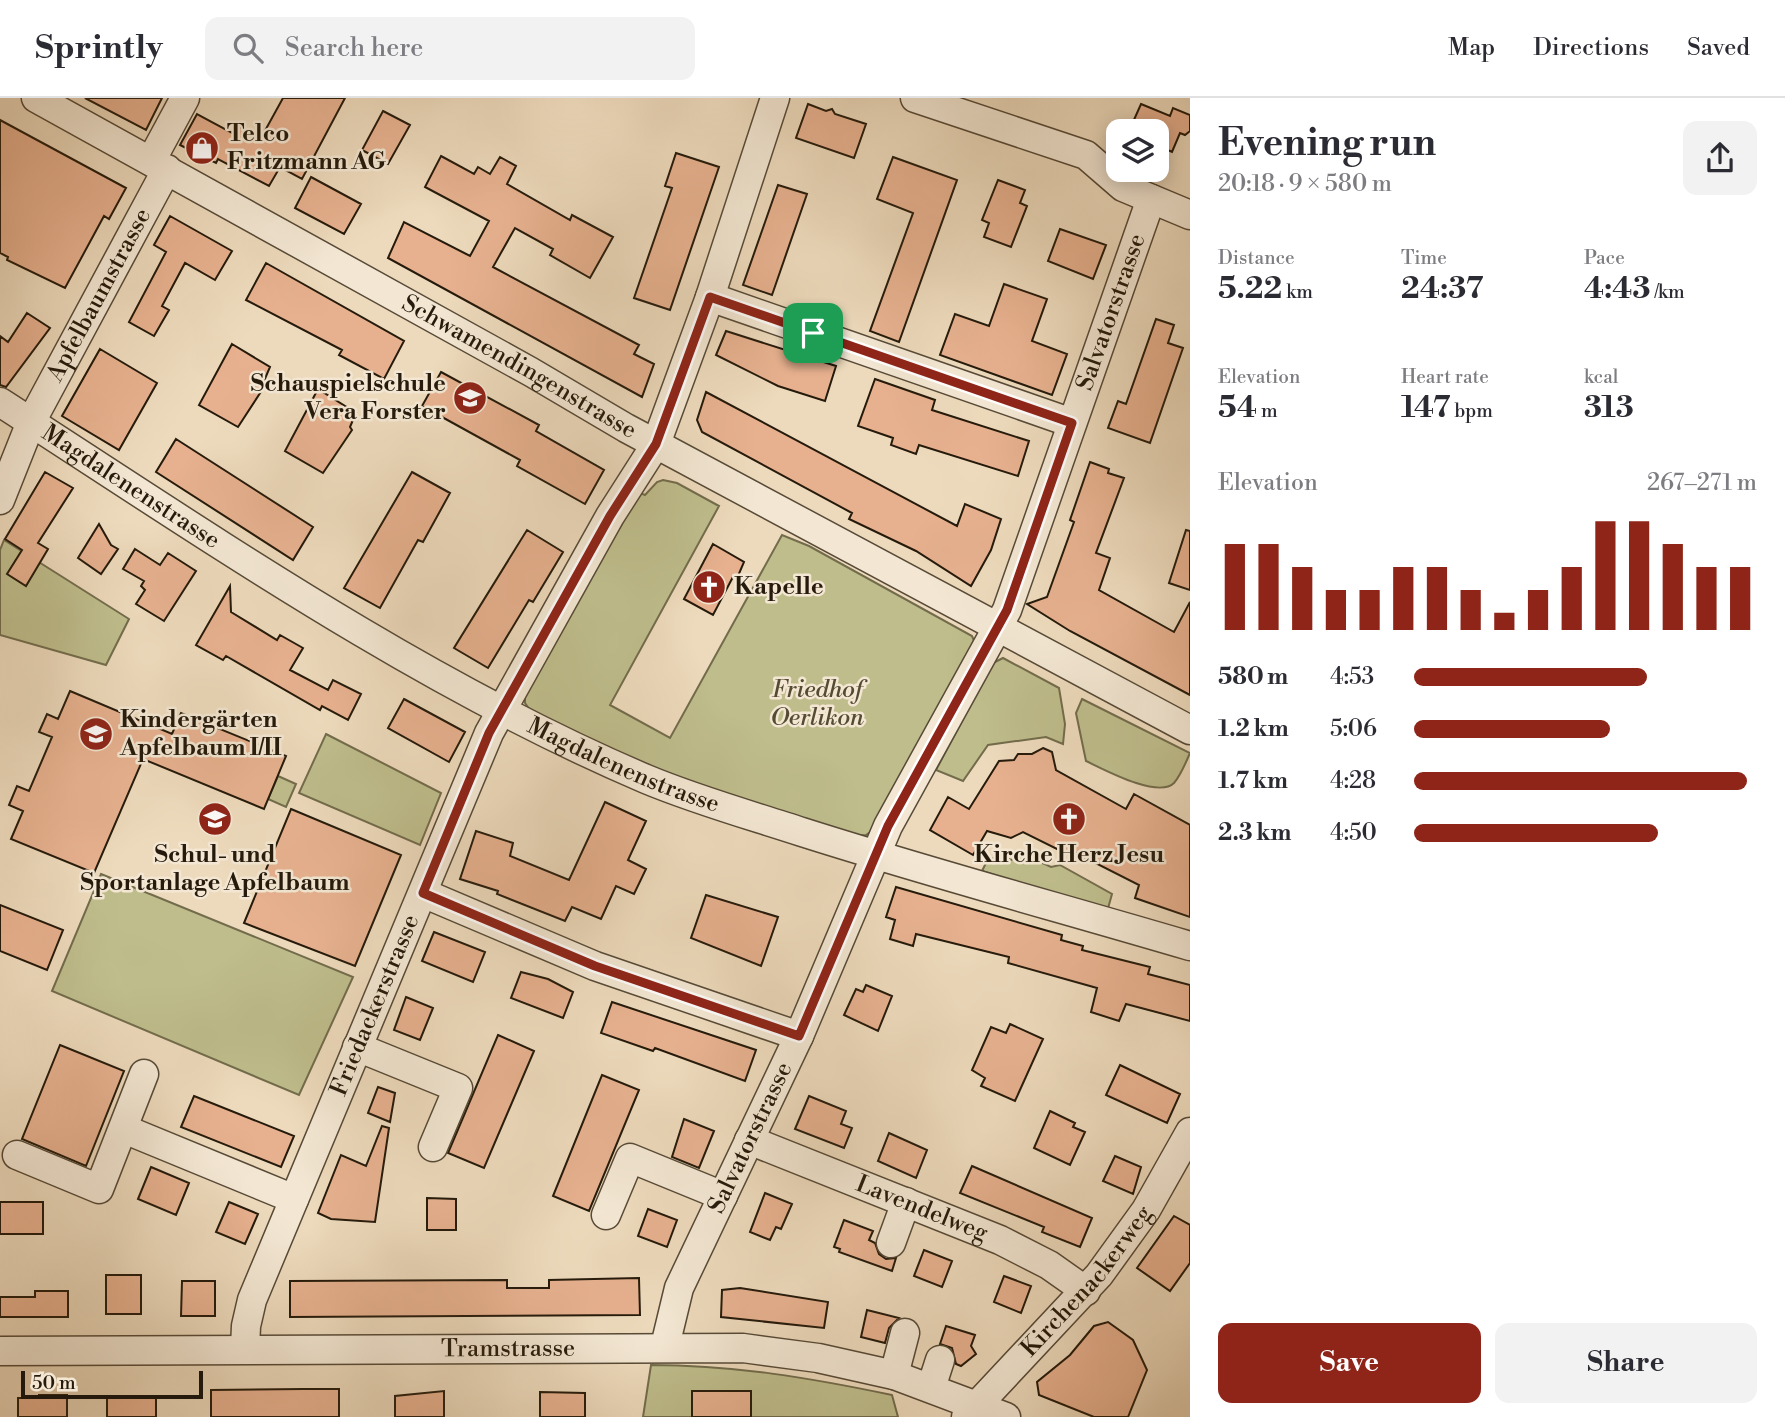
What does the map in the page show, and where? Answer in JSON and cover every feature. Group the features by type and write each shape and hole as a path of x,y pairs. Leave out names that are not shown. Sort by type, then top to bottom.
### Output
{"street":[{"name":"Schwamendingenstrasse","path":"36,98 656,444 1190,730"},
{"name":"Apfelbaumstrasse","path":"0,500 32,422 159,165 185,98"},
{"name":"Friedackerstrasse","path":"245,1348 246,1326 252,1300 489,733 603,527 656,444 710,297 775,98"},
{"path":"915,98 1086,155 1123,187 1190,215"},
{"name":"Salvatorstrasse","path":"665,1346 679,1288 799,1036 888,826 1007,610 1151,199"},
{"path":"710,297 1072,423"},
{"name":"Magdalenenstrasse","path":"0,402 296,592 502,710 649,780 876,856 1190,946"},
{"path":"423,893 595,966 799,1036"},
{"path":"357,1047 458,1087 433,1147"},
{"path":"17,1155 99,1189 145,1073"},
{"path":"124,1129 294,1199"},
{"name":"Kirchenackerweg","path":"972,1412 1086,1291 1146,1210 1190,1132"},
{"name":"Lavendelweg","path":"749,1140 1000,1240 1049,1265 1086,1291"},
{"path":"606,1215 630,1158 723,1196"},
{"path":"891,1243 906,1202"},
{"path":"894,1375 905,1334"},
{"name":"Tramstrasse","path":"0,1351 665,1346 743,1348 818,1358 894,1375 932,1388 972,1412 1006,1417"},
{"path":"932,1388 940,1360"}],"green space":[{"name":"Friedhof Oerlikon","path":"663,480 677,483 719,506 610,705 670,738 782,535 809,546 972,636 975,643 877,827 866,835 851,836 707,794 532,713 525,703 525,689 640,493 645,495 657,482"},
{"path":"4,540 129,619 106,665 0,635 0,550"},
{"path":"1003,658 1059,688 1065,724 1063,744 1046,737 988,745 963,781 936,770 993,663"},
{"path":"1082,699 1190,753 1174,783 1166,787 1144,785 1086,761 1076,713"},
{"path":"326,734 441,793 420,845 299,793"},
{"path":"278,776 296,784 286,807 268,799"},
{"path":"1000,854 1011,860 1025,855 1051,867 1060,865 1112,894 1107,912 982,871 986,863"},
{"path":"101,874 353,977 299,1095 52,991"},
{"path":"651,1365 712,1367 772,1374 892,1395 898,1417 643,1417"}],"building":[{"path":"85,98 162,98 146,130"},
{"path":"283,98 345,98 302,179 280,167 269,186 218,159 216,163 180,145 197,114 232,133 236,125 261,138"},
{"path":"808,104 826,111 832,109 835,114 866,124 854,158 796,138"},
{"path":"1141,104 1170,116 1173,108 1190,115 1190,131 1185,135 1180,133 1172,152 1169,151 1169,119 1134,119"},
{"path":"383,111 410,125 388,164 362,150"},
{"path":"0,120 126,188 109,219 104,216 65,288 7,260 8,257 0,253"},
{"path":"676,153 719,167 670,310 634,298 672,188 665,186"},
{"path":"441,156 474,174 478,167 490,174 500,157 516,166 507,184 570,220 572,215 613,237 590,278 550,255 553,249 515,228 493,267 639,345 634,354 654,364 642,397 388,258 404,222 470,256 489,221 425,187"},
{"path":"893,157 957,180 899,342 870,331 913,213 877,199"},
{"path":"311,177 361,204 344,234 295,208"},
{"path":"998,180 1025,190 1020,203 1027,206 1011,247 984,237 989,223 982,220"},
{"path":"778,185 807,194 772,295 743,285"},
{"path":"170,216 232,251 215,280 185,263 162,306 169,310 154,336 129,322 166,252 154,245"},
{"path":"1060,229 1106,245 1093,279 1048,261"},
{"path":"266,263 404,341 384,379 339,355 342,350 246,300"},
{"path":"1004,284 1047,299 1032,341 1067,354 1052,395 940,355 955,314 989,326"},
{"path":"27,313 50,328 6,387 0,385 0,336 8,342"},
{"path":"1156,319 1174,325 1168,343 1183,348 1150,443 1108,428 1118,401 1126,404"},
{"path":"726,331 836,366 825,401 778,386 716,355"},
{"path":"232,344 270,367 264,381 266,384 238,427 199,405"},
{"path":"100,349 157,383 119,450 62,416"},
{"path":"441,372 539,425 536,431 604,470 585,504 517,466 520,460 422,406"},
{"path":"875,379 935,400 932,410 1029,441 1018,476 919,445 916,454 891,445 893,438 858,426"},
{"path":"318,389 356,413 350,427 352,430 323,473 285,451"},
{"path":"706,392 957,526 965,504 1001,519 991,550 971,586 916,551 849,519 852,513 702,432 697,420"},
{"path":"176,439 313,527 293,560 156,472"},
{"path":"1090,462 1109,469 1108,473 1124,478 1096,553 1110,558 1099,590 1174,632 1190,602 1190,695 1070,631 1027,604 1047,597 1074,522 1070,520"},
{"path":"45,472 73,488 38,543 48,549 26,586 7,574 22,550 5,539"},
{"path":"412,472 450,493 423,542 418,540 380,608 344,588"},
{"path":"99,524 111,545 118,549 101,574 78,558"},
{"path":"527,530 563,552 533,602 529,600 488,668 454,648"},
{"path":"1186,530 1190,531 1190,590 1169,583"},
{"name":"Kapelle","path":"713,544 744,562 713,615 684,599"},
{"path":"135,549 160,565 168,553 196,571 164,621 136,604 145,590 141,586 144,581 123,569"},
{"path":"230,586 231,612 277,640 280,635 303,648 290,670 328,690 333,680 361,694 348,720 322,706 320,710 226,656 223,660 196,645"},
{"path":"70,691 172,734 181,713 286,756 264,809 143,759 94,873 11,839 23,811 9,805 17,786 29,791 52,737 39,732 47,714 58,719"},
{"path":"404,699 465,732 449,762 388,728"},
{"name":"Kirche Herz Jesu","path":"1043,748 1052,752 1056,770 1126,809 1134,794 1190,825 1190,917 1135,898 1139,885 1070,850 1067,854 1023,832 1011,838 987,831 973,855 930,830 948,797 969,809 999,761 1014,760 1018,754 1032,754"},
{"path":"605,802 646,821 628,860 646,869 634,894 616,886 601,919 572,907 565,921 497,894 498,891 460,879 476,831 513,843 510,856 569,880"},
{"path":"291,809 401,855 355,966 244,923"},
{"path":"896,887 1062,935 1061,940 1083,946 1082,950 1150,967 1148,974 1190,985 1190,1021 1126,1004 1119,1021 1091,1012 1097,988 1008,963 1009,957 916,934 913,946 890,939 895,920 886,917"},
{"path":"706,895 778,917 761,966 691,938"},
{"path":"0,905 63,930 47,970 0,951"},
{"path":"434,932 485,952 473,982 422,961"},
{"path":"521,972 548,979 573,992 563,1018 511,998"},
{"path":"866,985 892,996 878,1031 844,1015 856,989 863,992"},
{"path":"406,997 433,1008 420,1040 394,1030"},
{"path":"612,1002 756,1050 745,1081 655,1048 653,1051 601,1033"},
{"path":"1010,1024 1043,1039 1015,1101 981,1086 985,1078 972,1070 991,1027 1006,1033"},
{"path":"498,1035 534,1051 484,1168 448,1153"},
{"path":"60,1045 124,1071 86,1166 22,1139"},
{"path":"1120,1065 1180,1094 1167,1123 1106,1095"},
{"path":"602,1075 639,1090 589,1211 553,1196"},
{"path":"378,1087 395,1093 390,1122 368,1113"},
{"path":"194,1096 294,1136 281,1167 181,1127"},
{"path":"809,1096 846,1111 841,1124 852,1128 844,1148 795,1129"},
{"path":"1050,1111 1075,1123 1073,1127 1085,1132 1070,1165 1034,1148"},
{"path":"684,1119 714,1131 699,1168 672,1157"},
{"path":"382,1126 389,1128 375,1222 331,1219 318,1213 341,1155 366,1166"},
{"path":"889,1133 927,1150 916,1178 878,1161"},
{"path":"1115,1156 1141,1167 1133,1194 1103,1181"},
{"path":"972,1166 1092,1218 1080,1247 1042,1232 1044,1227 960,1193"},
{"path":"151,1167 189,1183 176,1215 138,1199"},
{"path":"765,1193 792,1204 781,1229 776,1227 770,1240 750,1232"},
{"path":"427,1198 456,1199 456,1230 427,1230"},
{"path":"0,1202 43,1202 43,1234 0,1234"},
{"path":"229,1202 258,1214 245,1244 216,1232"},
{"path":"648,1209 677,1220 667,1247 638,1236"},
{"path":"1174,1216 1190,1225 1190,1263 1170,1291 1137,1268"},
{"path":"844,1220 873,1231 869,1240 875,1243 879,1254 886,1259 896,1258 892,1271 839,1252 840,1249 834,1247"},
{"path":"924,1250 952,1261 942,1287 914,1276"},
{"path":"106,1275 141,1275 141,1314 106,1314"},
{"path":"1004,1276 1031,1286 1021,1313 994,1302"},
{"path":"639,1278 640,1315 290,1317 290,1281 507,1280 507,1288 549,1288 549,1280"},
{"path":"182,1281 215,1281 215,1316 181,1316"},
{"path":"740,1288 828,1302 824,1328 721,1317 722,1290"},
{"path":"35,1291 68,1291 68,1317 0,1317 0,1297 35,1297"},
{"path":"867,1310 899,1318 889,1328 885,1343 861,1337"},
{"path":"1108,1322 1133,1340 1147,1370 1128,1417 1094,1417 1039,1395 1037,1382 1070,1355 1094,1326"},
{"path":"946,1326 975,1335 971,1346 976,1354 961,1366 956,1364 952,1348 940,1344"},
{"path":"339,1389 339,1417 211,1417 211,1390"},
{"path":"444,1391 444,1417 395,1417 395,1396"},
{"path":"692,1391 751,1391 751,1417 692,1417"},
{"path":"540,1392 585,1393 585,1417 540,1417"},
{"path":"39,1395 67,1395 67,1417 18,1417 18,1398 39,1398"},
{"path":"107,1397 156,1397 156,1417 107,1417"}],"place":[{"name":"Telco Fritzmann AG","path":"202,148"},
{"name":"Schauspielschule Vera Forster","path":"470,398"},
{"name":"Kapelle","path":"709,587"},
{"name":"Kindergärten Apfelbaum I/II","path":"96,734"},
{"name":"Schul- und Sportanlage Apfelbaum","path":"215,819"},
{"name":"Kirche Herz Jesu","path":"1069,819"}],"route":[{"path":"710,297 813,333 1072,423 1007,610 888,826 799,1036 595,966 423,893 489,733 524,664 610,516 633,484 656,444 710,297"}]}
